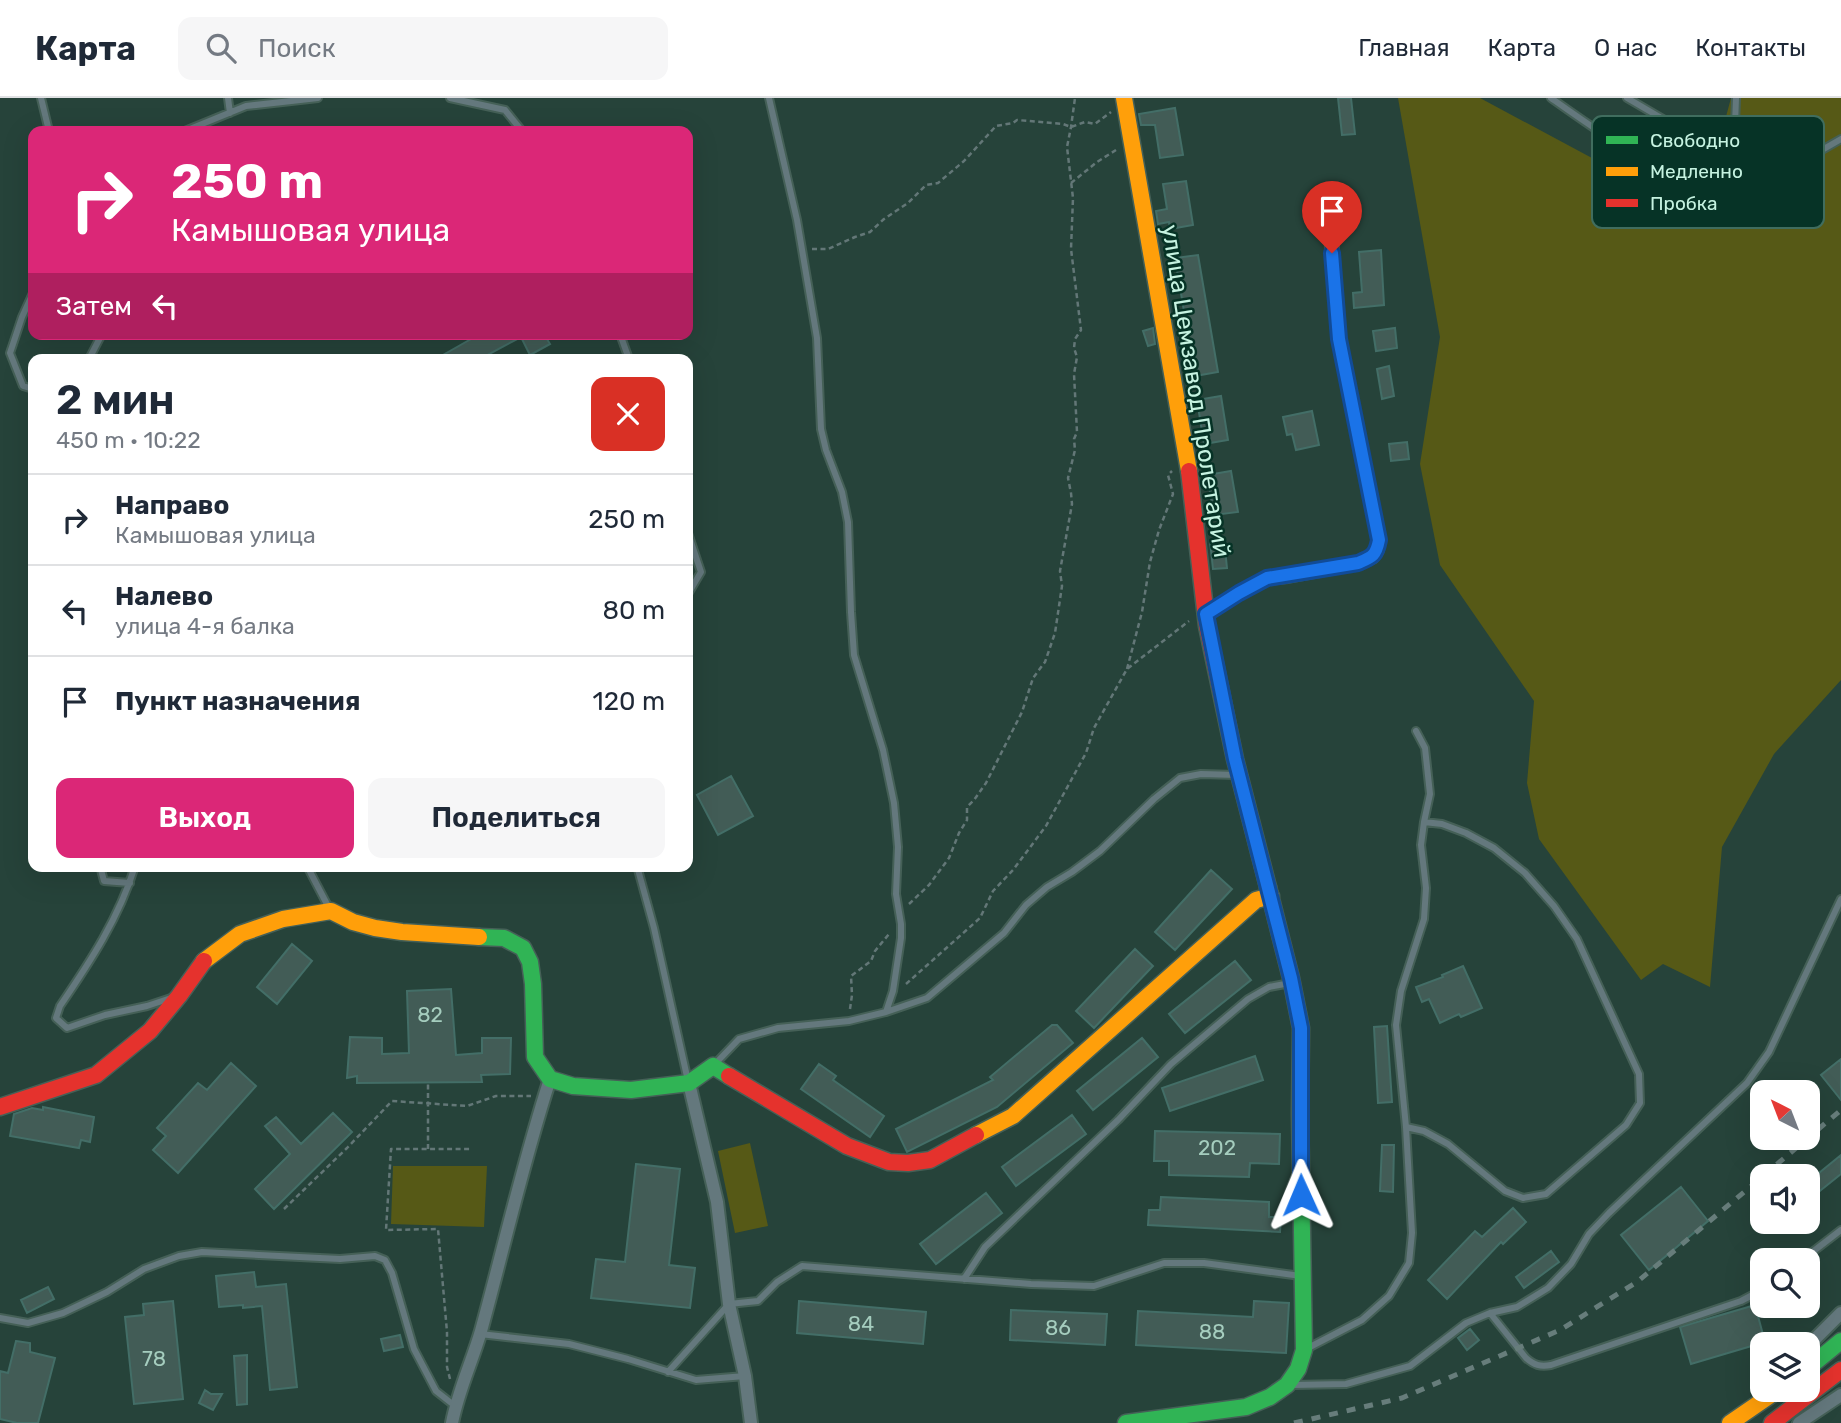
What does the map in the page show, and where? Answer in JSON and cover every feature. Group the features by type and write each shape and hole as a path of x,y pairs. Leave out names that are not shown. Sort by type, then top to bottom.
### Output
{"main road":[{"name":"улица Цемзавод Пролетарий","path":"1124,100 1133,139 1186,459 1206,613 1239,775 1292,982 1301,1028 1304,1350 1298,1369 1287,1385"},
{"path":"0,1107 96,1074 150,1031 205,959 240,934 283,919 331,911 353,922 402,932 504,939 523,948 530,962 533,984 535,1056 550,1079 573,1086 631,1090 689,1083 713,1066 847,1146 889,1162 930,1160 1013,1115 1256,900 1270,895"},
{"path":"1820,1358 1841,1340"},
{"path":"1772,1423 1841,1370"},
{"path":"1126,1423 1246,1407 1270,1397 1287,1385"},
{"path":"1729,1423 1760,1402"}],"street":[{"path":"1206,613 1267,578 1358,563 1372,557 1377,550 1379,540 1339,339 1331,208"},
{"path":"452,1423 455,1406 480,1334 533,1131 550,1079"},
{"path":"689,1083 717,1202 729,1304 745,1376 751,1423"},
{"path":"1820,1334 1841,1313"},
{"path":"1798,1423 1841,1395"},
{"path":"1729,1423 1750,1401"}],"lane":[{"path":"41,98 48,126"},
{"path":"228,98 230,113"},
{"path":"198,126 246,106 318,98"},
{"path":"450,98 505,110 518,126"},
{"path":"769,98 797,220 817,338 821,429 842,492 848,522 855,655 883,750 894,803 898,847 896,894 901,938 893,991 886,1012"},
{"path":"1551,98 1592,127"},
{"path":"1627,98 1658,116"},
{"path":"1735,98 1735,116"},
{"path":"1824,149 1841,139"},
{"path":"28,304 10,353 23,386 28,388"},
{"path":"693,548 701,572 693,586"},
{"path":"1304,1350 1362,1321 1389,1296 1409,1263 1412,1233 1406,1127 1396,1025 1401,991 1424,919 1426,888 1421,845 1430,794 1425,748 1416,731"},
{"path":"713,1066 739,1039 778,1028 844,1022 927,998 1004,933 1026,905 1047,887 1100,851 1180,778 1201,774 1239,775"},
{"path":"1406,1127 1424,1131 1448,1144 1505,1191 1523,1198 1546,1194 1626,1125 1640,1102 1639,1074 1577,939 1554,906 1525,873 1494,848 1466,832 1442,824 1424,822"},
{"path":"102,872 104,881 130,883"},
{"path":"133,872 111,926 60,1006 56,1018 67,1028 179,996"},
{"path":"310,872 331,911"},
{"path":"639,872 689,1083"},
{"path":"1287,1385 1346,1384 1410,1366 1466,1323 1490,1313 1517,1307 1548,1288 1571,1264 1589,1234 1609,1213 1747,1083 1769,1052 1841,899"},
{"path":"964,1279 985,1247 1118,1120 1171,1064 1248,999 1269,987 1292,982"},
{"path":"1818,1248 1841,1230"},
{"path":"0,1318 28,1323 63,1313 107,1292 144,1269 179,1256 202,1252 340,1259 375,1256 385,1260 392,1273 414,1349 436,1391 455,1406"},
{"path":"668,1372 729,1304 758,1301 777,1282 802,1266 1031,1284 1094,1286 1164,1263 1204,1263 1303,1276"},
{"path":"1490,1313 1526,1358 1533,1364 1542,1366 1750,1296"},
{"path":"480,1334 569,1344 696,1380 745,1376"}],"path":[{"path":"899,913 929,885 949,858 967,820 967,807 986,783 1022,712 1033,678 1045,662 1055,633 1062,586 1060,571 1072,504 1068,478 1075,450 1073,439 1077,432 1074,374 1077,357 1074,348 1075,339 1081,330 1071,249 1073,198 1067,147 1075,98"},
{"path":"802,247 828,249 870,232 908,203 926,185 938,183 964,161 996,126 1017,120 1072,127 1085,122 1095,124 1124,100"},
{"path":"1071,183 1133,139"},
{"path":"893,991 906,984 980,918 993,891 1013,870 1046,826 1086,752 1094,728 1127,669 1142,611 1150,562 1173,494 1168,475 1175,463 1186,459"},
{"path":"1127,669 1180,627 1206,613"},
{"path":"844,1022 850,1010 851,976 871,961 881,942 901,924"},
{"path":"428,1083 428,1149"},
{"path":"284,1209 393,1101 467,1106 496,1096 544,1097"},
{"path":"450,1380 439,1229 386,1230 391,1149 471,1149"}],"shaded area":[{"path":"1398,98 1480,98 1592,158 1592,228 1824,228 1824,116 1726,116 1731,98 1841,98 1841,680 1774,754 1722,847 1710,987 1663,964 1641,980 1539,839 1527,783 1534,701 1440,565 1420,464 1440,337"},
{"path":"750,1143 768,1226 735,1233 718,1151"},
{"path":"393,1166 487,1166 484,1227 391,1224"}],"building":[{"path":"1338,98 1351,98 1355,134 1342,135"},
{"path":"1175,108 1183,155 1160,158 1155,125 1141,125 1139,114"},
{"path":"1186,181 1193,225 1170,229 1169,222 1158,224 1156,211 1167,209 1163,184"},
{"path":"1381,250 1384,305 1354,308 1353,293 1362,292 1359,252"},
{"path":"1198,255 1218,372 1195,376 1175,258"},
{"path":"1153,328 1155,344 1148,346 1143,331"},
{"path":"1395,328 1397,348 1376,351 1373,331"},
{"path":"469,340 515,340 489,354 445,354"},
{"path":"522,340 548,340 550,344 530,354"},
{"path":"1389,366 1394,396 1382,399 1377,369"},
{"path":"1221,396 1228,440 1204,444 1197,400"},
{"path":"1312,411 1319,445 1296,450 1292,434 1287,435 1283,417"},
{"path":"1407,442 1409,459 1391,461 1389,444"},
{"path":"1231,471 1238,512 1214,515 1207,475"},
{"path":"1224,539 1227,568 1213,569 1210,541"},
{"path":"731,776 753,816 718,835 697,795"},
{"path":"1211,870 1232,889 1175,950 1155,932"},
{"path":"292,944 312,961 277,1004 257,987"},
{"path":"1135,949 1153,966 1094,1028 1076,1011"},
{"path":"1235,961 1251,980 1185,1033 1169,1014"},
{"path":"1463,966 1482,1008 1440,1023 1429,999 1422,1002 1416,987"},
{"path":"451,989 456,1055 482,1053 482,1038 511,1038 510,1074 481,1075 482,1082 357,1083 357,1076 347,1078 350,1037 382,1038 382,1054 409,1053 407,991"},
{"path":"1052,1025 1057,1025 1073,1043 997,1107 907,1152 896,1129 993,1080 990,1077"},
{"path":"1387,1026 1392,1102 1378,1103 1374,1027"},
{"path":"1142,1038 1158,1057 1093,1110 1077,1091"},
{"path":"1255,1056 1263,1080 1170,1111 1162,1088"},
{"path":"1841,1059 1841,1100 1821,1075"},
{"path":"231,1063 256,1086 178,1173 153,1150 166,1136 157,1128 198,1083 207,1090"},
{"path":"819,1064 836,1076 833,1080 884,1116 870,1137 801,1089"},
{"path":"43,1107 94,1117 90,1142 81,1140 79,1148 10,1136 14,1114 32,1108 43,1110"},
{"path":"333,1113 352,1132 274,1209 255,1189 290,1154 265,1126 276,1117 301,1144"},
{"path":"1072,1115 1086,1134 1016,1186 1002,1167"},
{"path":"1155,1131 1280,1134 1279,1164 1250,1163 1249,1177 1169,1175 1169,1161 1154,1161"},
{"path":"1382,1145 1394,1145 1393,1192 1380,1191"},
{"path":"1841,1155 1841,1174 1820,1191 1820,1172"},
{"path":"636,1164 680,1169 669,1265 695,1268 690,1308 591,1298 596,1259 625,1262"},
{"path":"1681,1187 1708,1221 1649,1270 1621,1235"},
{"path":"986,1193 1002,1213 936,1264 920,1244"},
{"path":"1161,1197 1269,1202 1269,1217 1281,1217 1280,1232 1148,1225 1149,1210 1160,1210"},
{"path":"1513,1208 1526,1222 1503,1244 1501,1242 1447,1299 1428,1280 1475,1231 1482,1237"},
{"path":"1551,1251 1559,1262 1524,1288 1516,1277"},
{"path":"254,1272 256,1287 286,1284 297,1387 270,1390 262,1306 219,1307 216,1276"},
{"path":"48,1287 54,1299 27,1313 21,1300"},
{"path":"173,1301 183,1399 134,1404 125,1317 144,1315 143,1304"},
{"path":"799,1301 926,1312 923,1344 797,1333"},
{"path":"1254,1301 1289,1303 1286,1353 1136,1345 1138,1311 1253,1317"},
{"path":"1750,1306 1750,1318 1759,1318 1762,1332 1750,1332 1750,1346 1691,1364 1680,1327"},
{"path":"1011,1310 1107,1314 1105,1345 1010,1340"},
{"path":"1470,1329 1479,1340 1467,1350 1458,1338"},
{"path":"400,1335 403,1347 384,1351 381,1339"},
{"path":"16,1341 30,1343 30,1352 55,1358 38,1423 17,1423 0,1419 0,1371 8,1373"},
{"path":"247,1355 247,1404 237,1405 234,1356"},
{"path":"205,1390 211,1394 222,1394 213,1410 199,1403"}],"railway":[{"path":"1777,1164 1841,1110"},
{"path":"1294,1423 1402,1398 1560,1330 1637,1282 1750,1187"}],"traffic: fast":[{"path":"1126,1423 1246,1407 1270,1397 1287,1385 1298,1369 1304,1350 1301,1028 1268,887"},
{"path":"479,937 504,938 523,948 530,962 533,984 535,1057 550,1079 573,1086 631,1090 689,1083 713,1066 729,1076"},
{"path":"1820,1358 1841,1341"}],"traffic: slow":[{"path":"1124,98 1189,471"},
{"path":"976,1135 1013,1116 1256,900 1271,896"},
{"path":"204,961 240,934 283,919 331,911 353,922 375,928 479,937"},
{"path":"1730,1423 1761,1402"}],"traffic: jam":[{"path":"1189,471 1207,626 1235,759 1268,887"},
{"path":"0,1107 96,1075 150,1031 204,961"},
{"path":"729,1076 847,1146 889,1162 930,1160 976,1135"},
{"path":"1772,1423 1841,1370"}],"route":[{"path":"1301,1195 1301,1028 1291,978 1235,759 1206,614 1267,578 1358,563 1372,557 1377,550 1379,540 1339,339 1332,253"}]}
